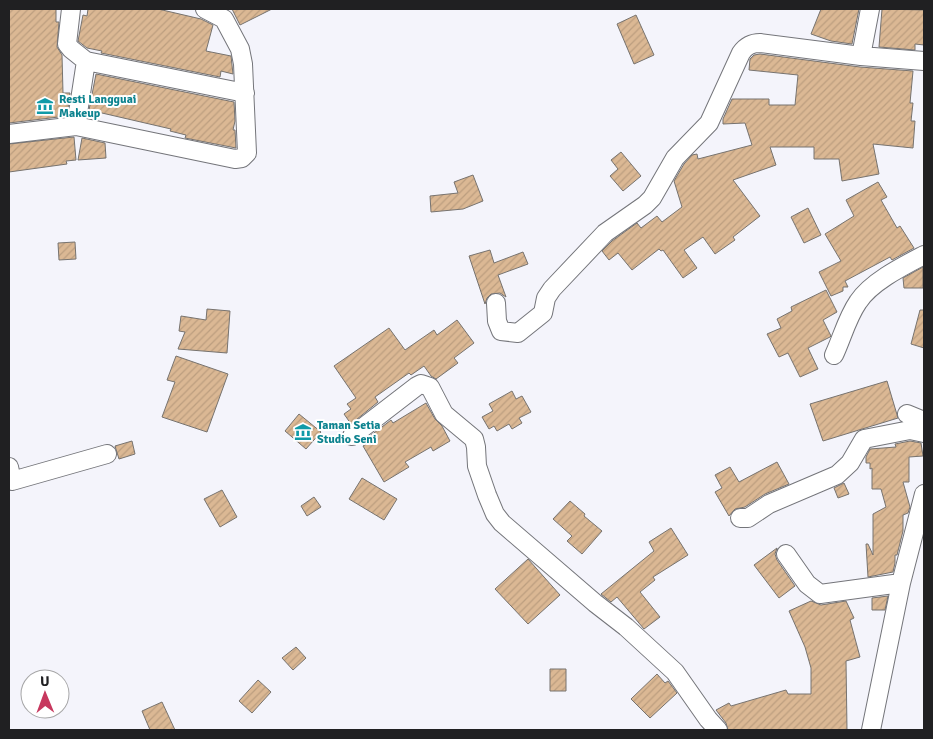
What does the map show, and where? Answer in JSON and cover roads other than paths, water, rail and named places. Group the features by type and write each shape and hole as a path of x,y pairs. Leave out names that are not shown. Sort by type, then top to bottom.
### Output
{"street":[{"path":"71,9 67,44 86,61 245,94"},
{"path":"9,134 76,126 239,159 247,154 245,94 240,48 228,23 208,9"},
{"path":"861,56 870,9"},
{"path":"496,303 497,320 501,331 518,333 543,313 549,292 605,233 652,198 675,158 709,123 746,46 760,43 861,56 924,61"},
{"path":"76,126 86,61"},
{"path":"834,355 853,311 865,293 896,270 924,255"},
{"path":"352,436 417,386 421,384 430,387 444,414 474,439 478,466 487,495 502,523 595,604 626,627 675,672 718,730"},
{"path":"907,414 924,421"},
{"path":"740,518 748,518 769,504 837,475 850,463 864,439 910,430 924,433"},
{"path":"9,466 12,481 107,454"},
{"path":"870,730 902,583 924,494"},
{"path":"786,554 807,584 820,594 902,583"}],"place":[{"name":"Resti Langguai Makeup","path":"45,106"},
{"name":"Taman Setia Studio Seni","path":"303,432"}]}
